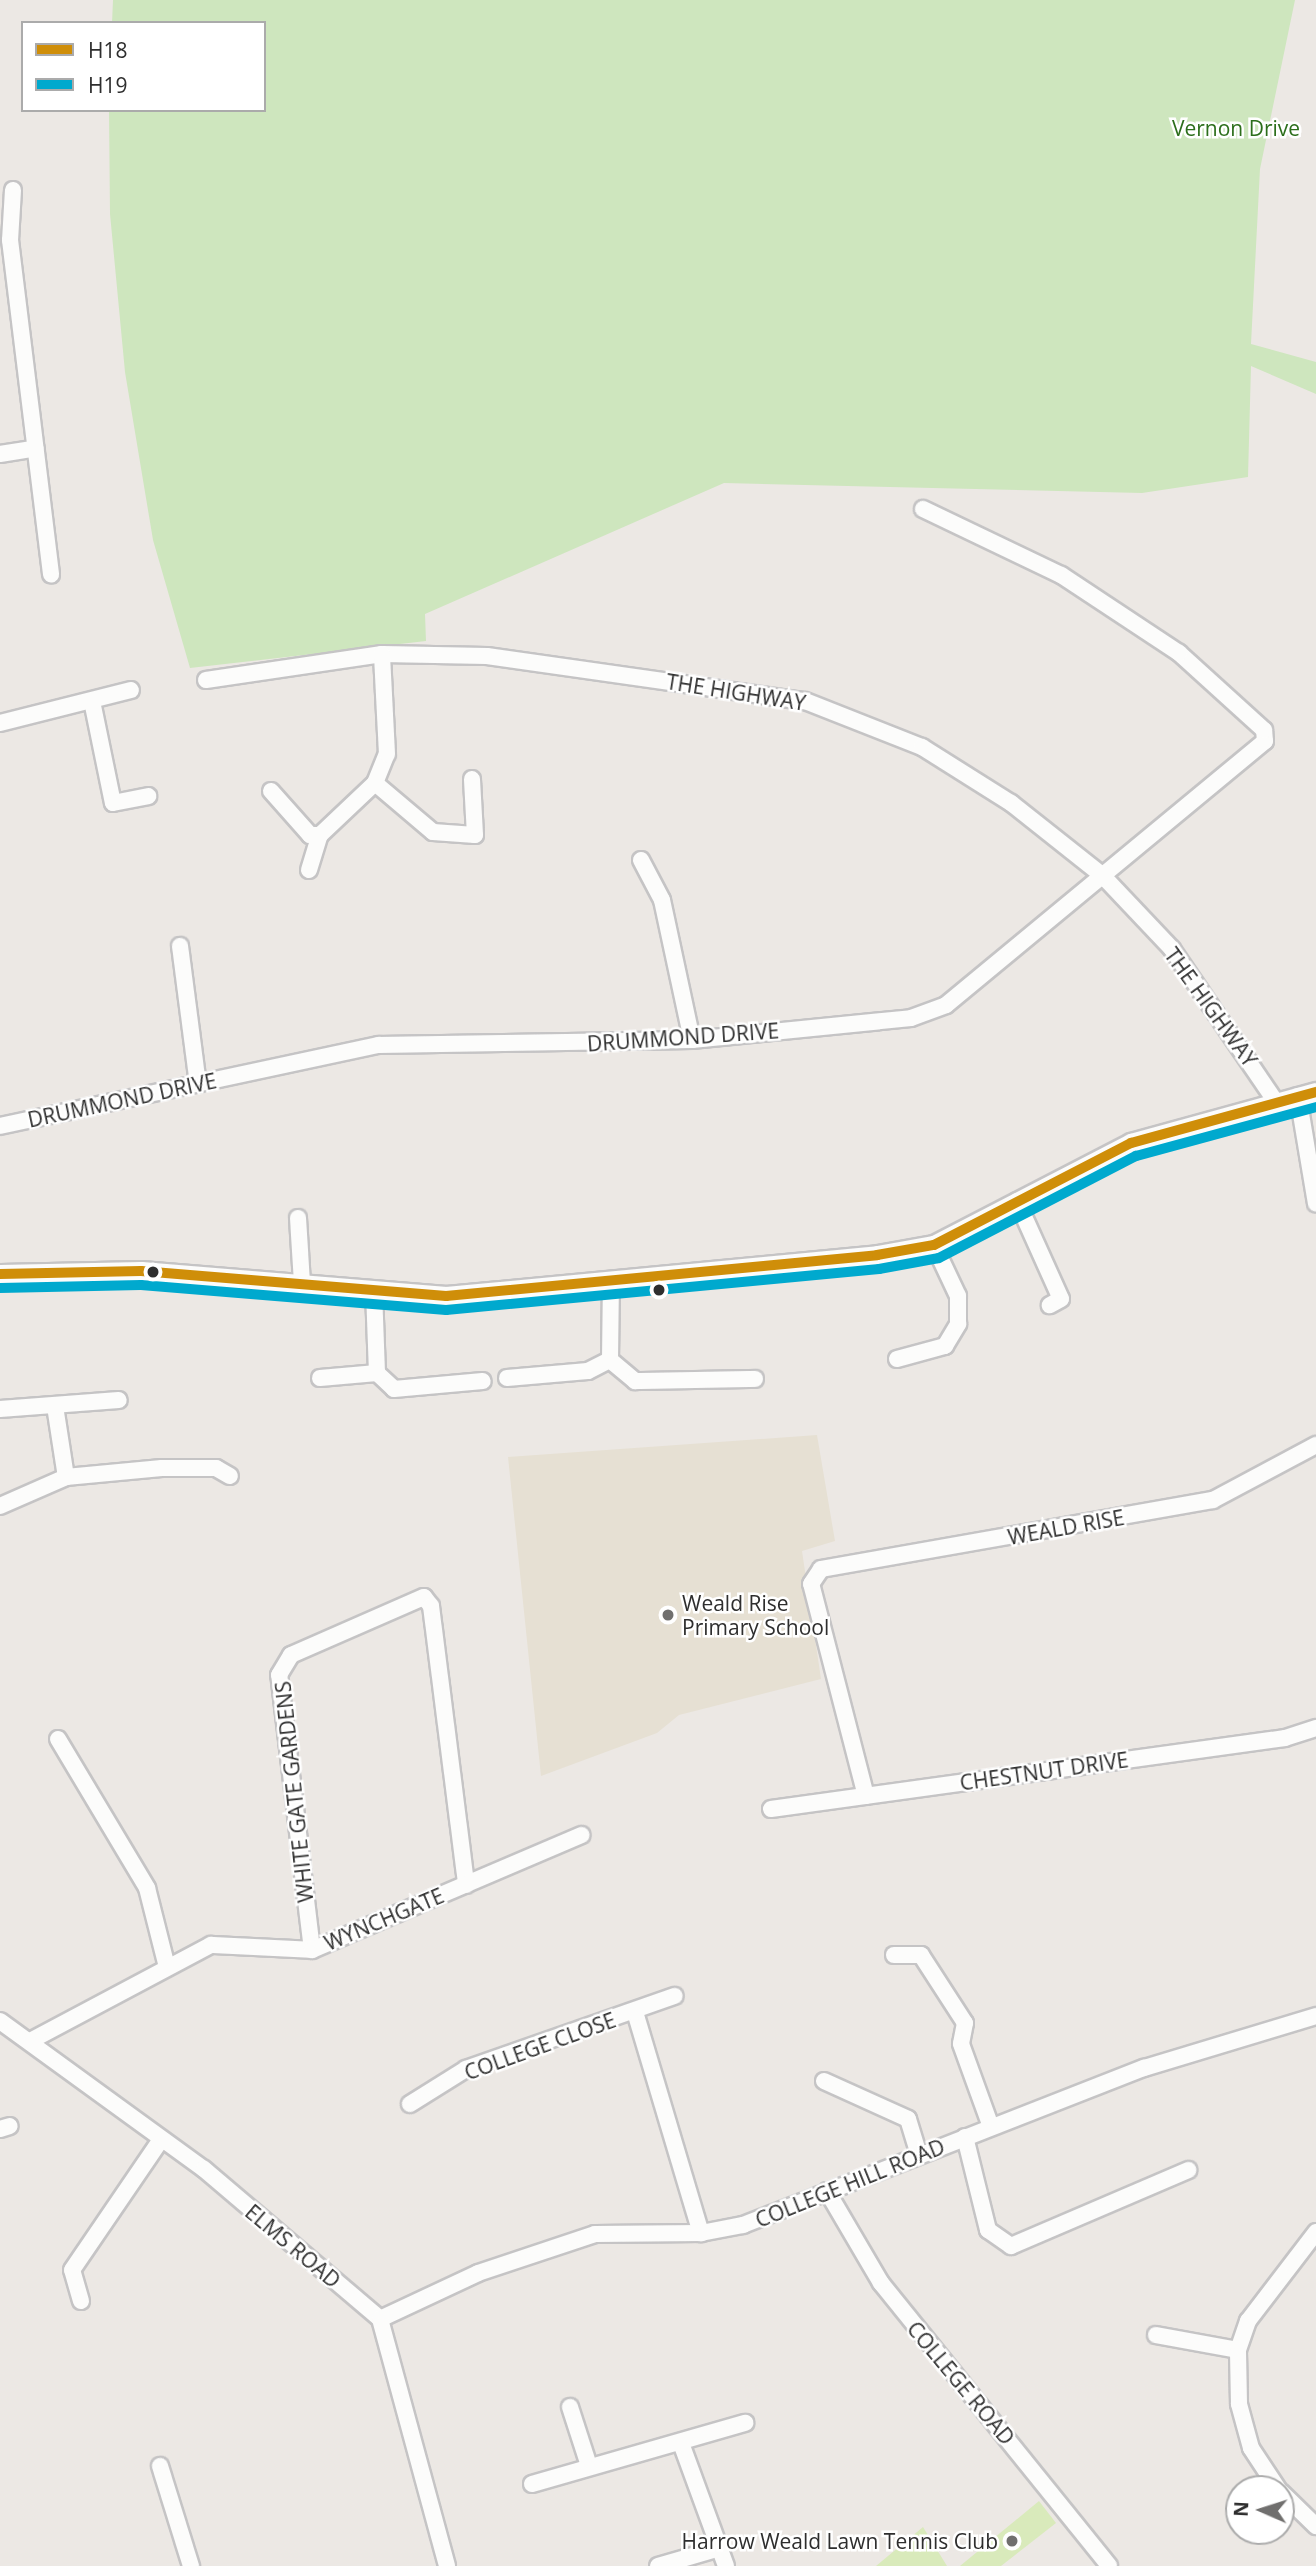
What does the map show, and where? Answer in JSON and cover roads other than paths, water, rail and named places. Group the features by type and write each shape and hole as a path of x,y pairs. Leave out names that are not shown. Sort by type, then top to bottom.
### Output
{"street":[{"path":"13,190 10,240 51,574"},
{"path":"0,454 36,448"},
{"name":"DRUMMOND DRIVE","path":"0,1126 378,1045 692,1040 911,1018 946,1006 1265,741 1264,730 1179,653 1061,575 923,509"},
{"path":"309,870 320,835 375,783 387,754 382,654"},
{"name":"THE HIGHWAY","path":"206,680 382,654 487,656 805,701 922,747 1011,803 1103,876 1172,949 1276,1102"},
{"path":"0,723 131,690"},
{"path":"92,701 113,803 148,796"},
{"path":"375,783 433,832 475,835 472,779"},
{"path":"271,791 310,835 320,835"},
{"path":"641,860 662,900 692,1040"},
{"path":"180,946 198,1084"},
{"path":"0,1274 141,1271 446,1296 611,1281 934,1245 1131,1143 1307,1094 1316,1203"},
{"path":"1017,1202 1061,1299 1050,1305"},
{"path":"298,1218 302,1284"},
{"path":"897,1359 945,1346 958,1324 958,1296 934,1245"},
{"path":"610,1360 611,1281"},
{"path":"374,1291 377,1373 394,1389 483,1381"},
{"path":"507,1378 588,1371 610,1360"},
{"path":"610,1360 635,1381 755,1379"},
{"path":"320,1378 377,1373"},
{"path":"0,1409 119,1399"},
{"path":"55,1406 66,1477"},
{"name":"WEALD RISE","path":"866,1796 811,1584 821,1569 1213,1500 1316,1445"},
{"path":"0,1506 66,1477 162,1468 216,1468 230,1476"},
{"name":"WHITE GATE GARDENS","path":"312,1950 279,1675 291,1655 424,1597 431,1606 466,1885"},
{"name":"CHESTNUT DRIVE","path":"771,1808 1285,1738 1316,1728"},
{"path":"58,1739 147,1888 167,1967"},
{"name":"WYNCHGATE","path":"32,2040 211,1945 312,1950 582,1835"},
{"path":"894,1955 921,1955 965,2023 961,2044 990,2127"},
{"name":"COLLEGE CLOSE","path":"410,2104 466,2069 675,1996"},
{"name":"COLLEGE CLOSE","path":"635,2012 701,2233"},
{"name":"COLLEGE HILL ROAD","path":"380,2319 478,2273 595,2234 701,2233 743,2225 1144,2068 1316,2016"},
{"name":"ELMS ROAD","path":"0,2021 32,2040 160,2141 204,2169 380,2319"},
{"path":"824,2081 908,2119 919,2154"},
{"path":"965,2137 988,2230 1011,2246 1188,2169"},
{"path":"81,2301 72,2270 160,2141"},
{"name":"COLLEGE ROAD","path":"827,2191 881,2283 1109,2566"},
{"path":"1269,2475 1251,2448 1239,2404 1238,2350 1248,2320 1316,2232"},
{"path":"380,2319 447,2566"},
{"path":"1156,2335 1238,2350"},
{"path":"570,2407 589,2466"},
{"path":"533,2484 745,2424"},
{"path":"681,2443 726,2566"},
{"path":"160,2466 191,2566"},
{"path":"1295,2506 1316,2526"},
{"path":"658,2566 720,2548"}],"place":[{"name":"Weald Rise Primary School","path":"668,1615"},
{"name":"Harrow Weald Lawn Tennis Club","path":"1012,2541"}],"park label":[{"name":"Vernon Drive","path":"1236,128"}]}
